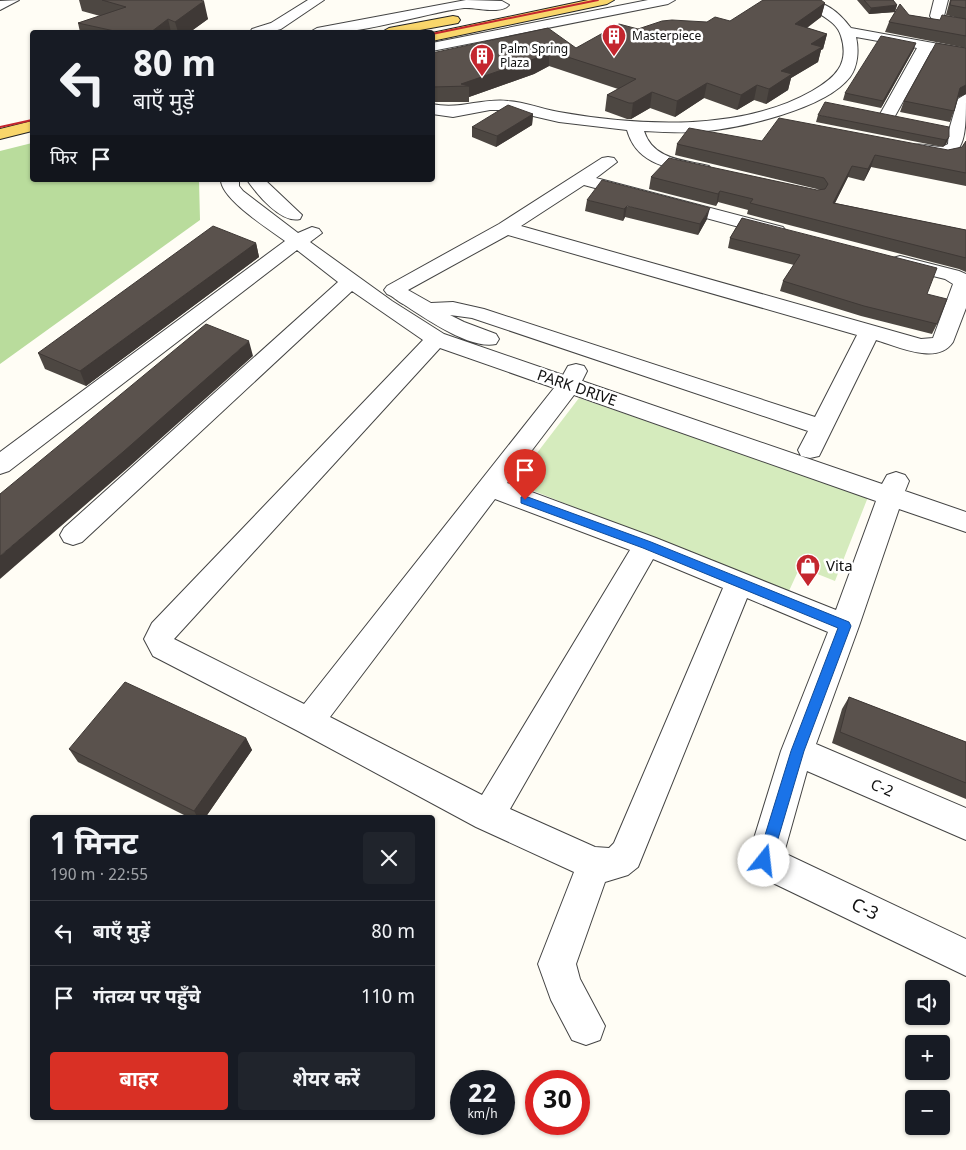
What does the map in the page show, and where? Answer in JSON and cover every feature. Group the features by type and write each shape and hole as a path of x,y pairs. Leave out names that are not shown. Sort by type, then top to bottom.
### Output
{"main road":[{"path":"399,30 555,0"},
{"path":"435,36 607,0"},
{"path":"0,134 30,126"}],"street":[{"path":"0,6 12,0"},
{"path":"263,30 276,26 317,0"},
{"path":"435,46 668,0"},
{"path":"435,110 456,113 500,105 559,116 634,126 696,127 760,117 827,88 844,75 852,46 846,31 832,16 810,0"},
{"path":"941,0 937,16 939,19 966,25"},
{"path":"378,30 517,2"},
{"path":"327,30 466,4 502,4"},
{"path":"846,31 966,53"},
{"path":"887,116 926,46"},
{"path":"805,99 833,105"},
{"path":"959,146 966,99"},
{"path":"869,112 905,120"},
{"path":"760,117 790,123"},
{"path":"634,126 639,142 652,156 669,162 717,173"},
{"path":"939,127 959,146"},
{"path":"905,147 934,152 959,146"},
{"path":"394,290 506,228 608,162"},
{"path":"581,179 794,235"},
{"name":"PARK DRIVE","path":"230,182 230,186 237,194 424,310 456,327 573,378 893,488 966,502"},
{"name":"PARK DRIVE","path":"258,182 306,236 352,281 436,339 573,378 810,450 966,522"},
{"path":"506,228 920,346 937,345 942,342 964,286 963,281 952,275 887,259"},
{"path":"0,465 306,236"},
{"path":"74,535 352,281"},
{"path":"424,310 453,308 477,312 822,427"},
{"path":"810,450 870,331"},
{"path":"436,339 162,631 159,639 163,647 309,720 488,816 594,864 607,866 617,864 626,855 739,582"},
{"path":"309,720 573,378"},
{"path":"490,487 647,545 845,626"},
{"path":"797,751 845,626 893,488"},
{"path":"488,816 647,545"},
{"name":"C-2","path":"797,751 966,824"},
{"name":"C-3","path":"797,751 764,861 966,958"},
{"path":"586,1026 564,987 557,964 594,864"}],"green space":[{"path":"30,144 30,182 199,182 200,220 0,364 0,151"},
{"path":"579,398 868,497 835,581 800,567 788,593 514,483"}],"building":[{"path":"102,0 204,1 175,22 168,19 154,30 110,30 78,23 126,7"},
{"path":"763,0 821,0 825,3 795,24 827,34 811,44 822,47 781,71 792,74 769,89 757,85 741,95 707,83 677,101 652,92 633,103 629,103 607,95 636,79 549,51 534,59 461,84 469,86 435,87 435,52 548,28 576,48 619,24 638,29 662,21 672,20 707,22 715,17 730,21"},
{"path":"864,0 893,0 897,5 871,8"},
{"path":"951,0 966,0 966,8 950,5"},
{"path":"900,4 909,15 940,20 942,15 966,19 966,36 889,22"},
{"path":"881,36 916,43 883,101 845,93"},
{"path":"936,43 966,48 966,85 960,88 954,111 904,101"},
{"path":"825,102 949,127 949,137 946,140 818,115"},
{"path":"508,105 533,114 497,136 472,127"},
{"path":"779,118 948,150 962,147 966,141 966,173 875,155 868,169 852,166 833,203 966,230 966,258 750,203 753,199 720,191 718,194 651,177 669,158 817,190 825,189 828,184 824,178 677,144 689,128 762,141"},
{"path":"602,180 710,208 700,224 627,206 624,209 587,200"},
{"path":"742,218 937,268 927,294 947,299 937,324 864,306 783,281 800,255 730,238"},
{"path":"213,226 256,243 80,371 38,353"},
{"path":"206,324 249,341 123,452 0,556 0,494"},
{"path":"125,682 246,738 194,811 69,749"},
{"path":"849,697 966,742 966,783 840,732"}],"railway":[{"path":"435,33 598,0"},
{"path":"0,127 30,120"}],"place":[{"name":"Masterpiece","path":"614,57"},
{"name":"Palm Spring Plaza","path":"482,77"},
{"name":"Vita","path":"808,587"}],"route":[{"path":"525,500 647,545 845,626 797,751 764,861"}]}
